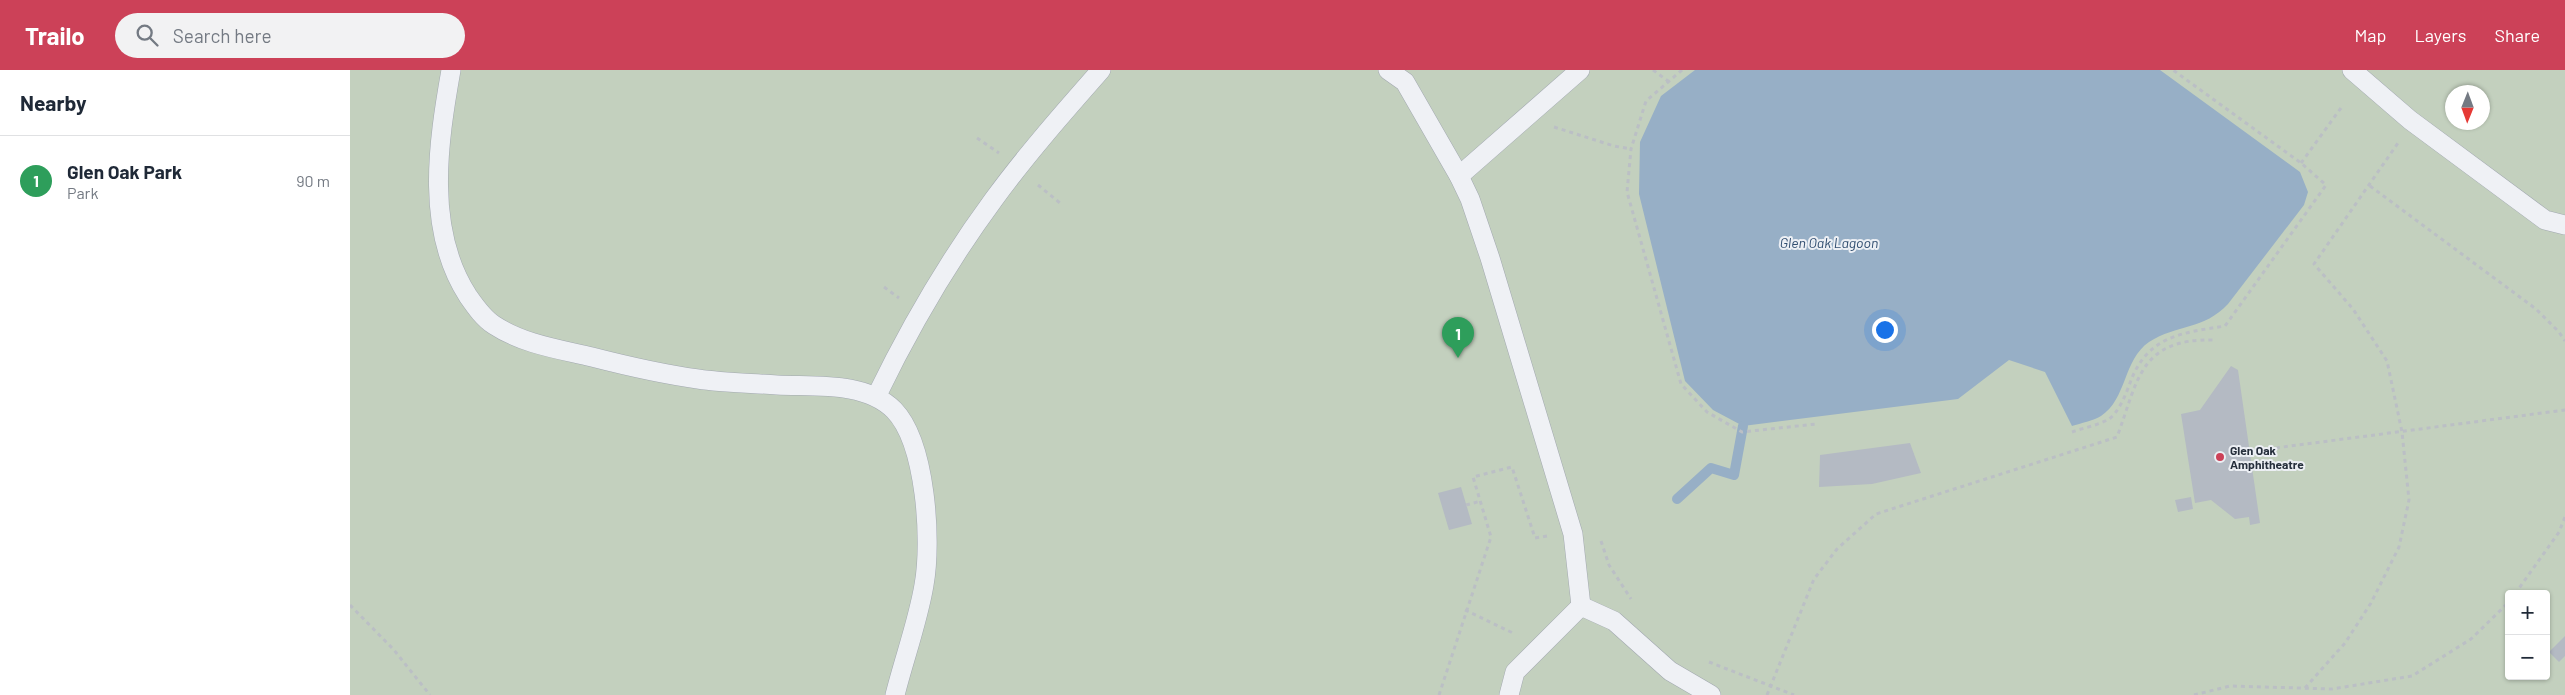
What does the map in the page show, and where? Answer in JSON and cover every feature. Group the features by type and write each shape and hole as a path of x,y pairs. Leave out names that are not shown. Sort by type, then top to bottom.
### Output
{"lane":[{"path":"450,70 440,153 440,213 452,265 477,309 491,324 511,335 540,345 655,372 700,380 842,388 877,395 895,411 909,432 918,460 927,527 924,585 895,695"},
{"path":"877,395 898,353 941,277 993,200 1041,138 1101,70"},
{"path":"1388,70 1405,76 1470,199 1490,258 1573,534 1581,606"},
{"path":"1459,176 1580,70"},
{"path":"2352,70 2410,120 2545,220 2565,225"},
{"path":"1509,695 1515,672 1581,606"},
{"path":"1581,606 1614,621 1670,672 1711,695"}],"path":[{"path":"1653,70 1668,81"},
{"path":"1682,70 1646,101 1631,149 1627,192 1680,384 1707,412 1742,432 1816,424"},
{"path":"2072,432 2109,419 2124,397 2141,359 2155,346 2186,332 2225,326 2326,185 2301,163 2173,70"},
{"path":"2301,163 2341,108"},
{"path":"2305,688 2345,643 2370,603 2399,548 2409,500 2402,432 2387,361 2353,309 2314,264 2396,147 2410,120"},
{"path":"1565,131 1614,146 1631,149"},
{"path":"977,138 999,153"},
{"path":"1038,185 1060,203"},
{"path":"2370,186 2536,309 2560,332 2565,341"},
{"path":"1767,695 1814,579 1837,549 1876,514 2117,437 2140,373 2149,360 2180,343 2214,340"},
{"path":"2260,450 2565,410"},
{"path":"1439,695 1465,610 1491,537 1473,476 1512,467 1534,538 1552,535"},
{"path":"1466,505 1481,501"},
{"path":"2519,590 2559,532 2565,517"},
{"path":"1601,539 1609,565 1633,602"},
{"path":"350,605 394,650 430,695"},
{"path":"2194,695 2230,686 2332,689 2412,676 2471,639 2505,606"},
{"path":"1465,610 1515,634"},
{"path":"1707,661 1794,695"}],"green space":[{"path":"350,70 2565,70 2565,695 350,695"}],"water":[{"name":"Glen Oak Lagoon","path":"1695,70 2160,70 2300,172 2308,192 2304,205 2228,304 2219,312 2200,323 2159,336 2149,342 2134,359 2116,400 2101,416 2094,419 2072,426 2045,372 2009,360 1958,399 1743,426 1713,410 1685,381 1639,194 1640,142 1661,96"}],"building":[{"name":"Glen Oak Amphitheatre","path":"2231,366 2238,370 2260,523 2250,525 2249,517 2235,519 2211,500 2195,503 2181,414 2200,410"},
{"path":"1910,443 1921,473 1872,484 1819,487 1820,455"},
{"path":"1461,487 1472,524 1449,530 1438,493"},
{"path":"2191,497 2193,509 2178,512 2175,500"},
{"path":"2565,636 2565,656 2559,662 2550,651"}],"waterway":[{"path":"1677,499 1711,468 1734,475 1743,426"}],"place":[{"name":"Glen Oak Park","path":"1458,358"},
{"name":"Glen Oak Amphitheatre","path":"2220,457"}]}
